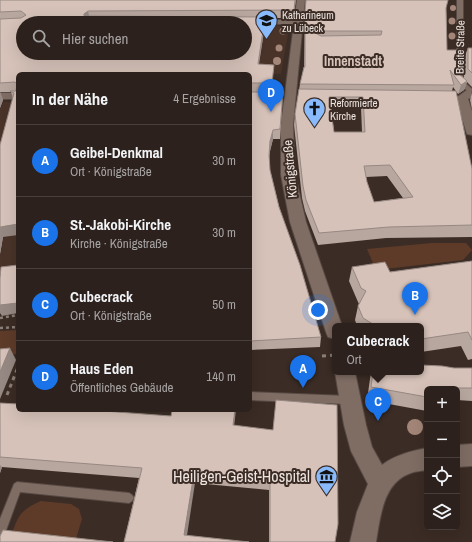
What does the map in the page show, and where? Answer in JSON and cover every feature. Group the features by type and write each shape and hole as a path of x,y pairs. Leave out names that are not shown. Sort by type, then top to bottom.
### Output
{"street":[{"name":"Königstraße","path":"301,0 298,22 298,41 289,97 287,156 292,197 306,246 332,323"},
{"name":"Breite Straße","path":"460,0 460,82 472,131"},
{"path":"252,22 298,22"},
{"path":"0,96 16,96"},
{"path":"346,375 355,425 362,451 380,483"},
{"path":"460,456 472,455"},
{"path":"363,542 371,505 380,483 395,469 415,460 424,459"}],"lane":[{"path":"252,396 351,401"},
{"path":"0,532 17,487 129,498"}],"path":[{"path":"0,318 16,315"},
{"path":"0,328 16,327"},
{"path":"322,356 332,355"},
{"path":"7,395 16,372"}],"shaded area":[{"name":"Katharineum zu Lübeck","path":"252,24 284,26 289,28 281,74 204,71 130,72 203,60 252,60"},
{"path":"3,102 16,102 16,270 0,273 0,110"},
{"path":"432,243 466,243 472,250 463,260 376,270 367,249"},
{"path":"16,330 16,354 0,355 0,331"},
{"path":"41,501 71,504 79,509 82,519 75,542 38,542 10,539 17,520 23,512"}],"building":[{"path":"0,0 295,0 294,10 88,11 84,14 84,16 24,16 26,15 21,11 0,12"},
{"path":"306,0 448,0 446,8 447,50 458,50 458,73 467,81 461,85 450,70 454,85 300,84 305,67","holes":["321,31 382,31 381,35 321,36 317,34"]},
{"path":"252,17 265,17 258,64 274,65 272,83 252,83 252,72 16,72 16,83 0,83 0,19 16,18 16,60 252,60"},
{"path":"468,48 472,48 472,73 468,69"},
{"path":"299,89 456,91 472,169 472,225 389,227 319,233 306,200 303,186 295,114","holes":["329,97 363,97 365,132 334,132","390,165 413,197 374,202 367,182 364,166"]},
{"path":"10,91 16,91 16,224 0,227 0,145 14,93"},
{"path":"252,92 283,92 280,129 273,130 270,141 270,170 279,207 300,265 321,337 252,341"},
{"path":"472,261 472,340 468,332 424,339 424,323 371,323 363,318 358,306 366,291 361,288 352,267 385,262 390,272"},
{"path":"16,265 16,303 0,305 1,267"},
{"path":"10,348 0,372 0,349"},
{"path":"424,365 472,368 472,388 460,388 460,386 424,386 424,396 371,387 373,375 424,375"},
{"path":"276,400 337,405 338,524 335,542 270,542 270,480 194,473 184,535 249,542 124,542 142,468 0,457 0,403 16,404 16,412 117,412 171,416 172,412 235,412 233,425 273,430"},
{"path":"3,530 113,542 0,542 0,536"}],"place":[{"name":"Katharineum zu Lübeck","path":"266,40"},
{"name":"Haus Eden","path":"271,112"},
{"name":"Reformierte Kirche","path":"314,128"},
{"name":"St.-Jakobi-Kirche","path":"415,315"},
{"name":"Geibel-Denkmal","path":"303,388"},
{"name":"Cubecrack","path":"378,421"},
{"name":"Heiligen-Geist-Hospital","path":"326,496"}],"district":[{"name":"Innenstadt","path":"353,61"}]}
